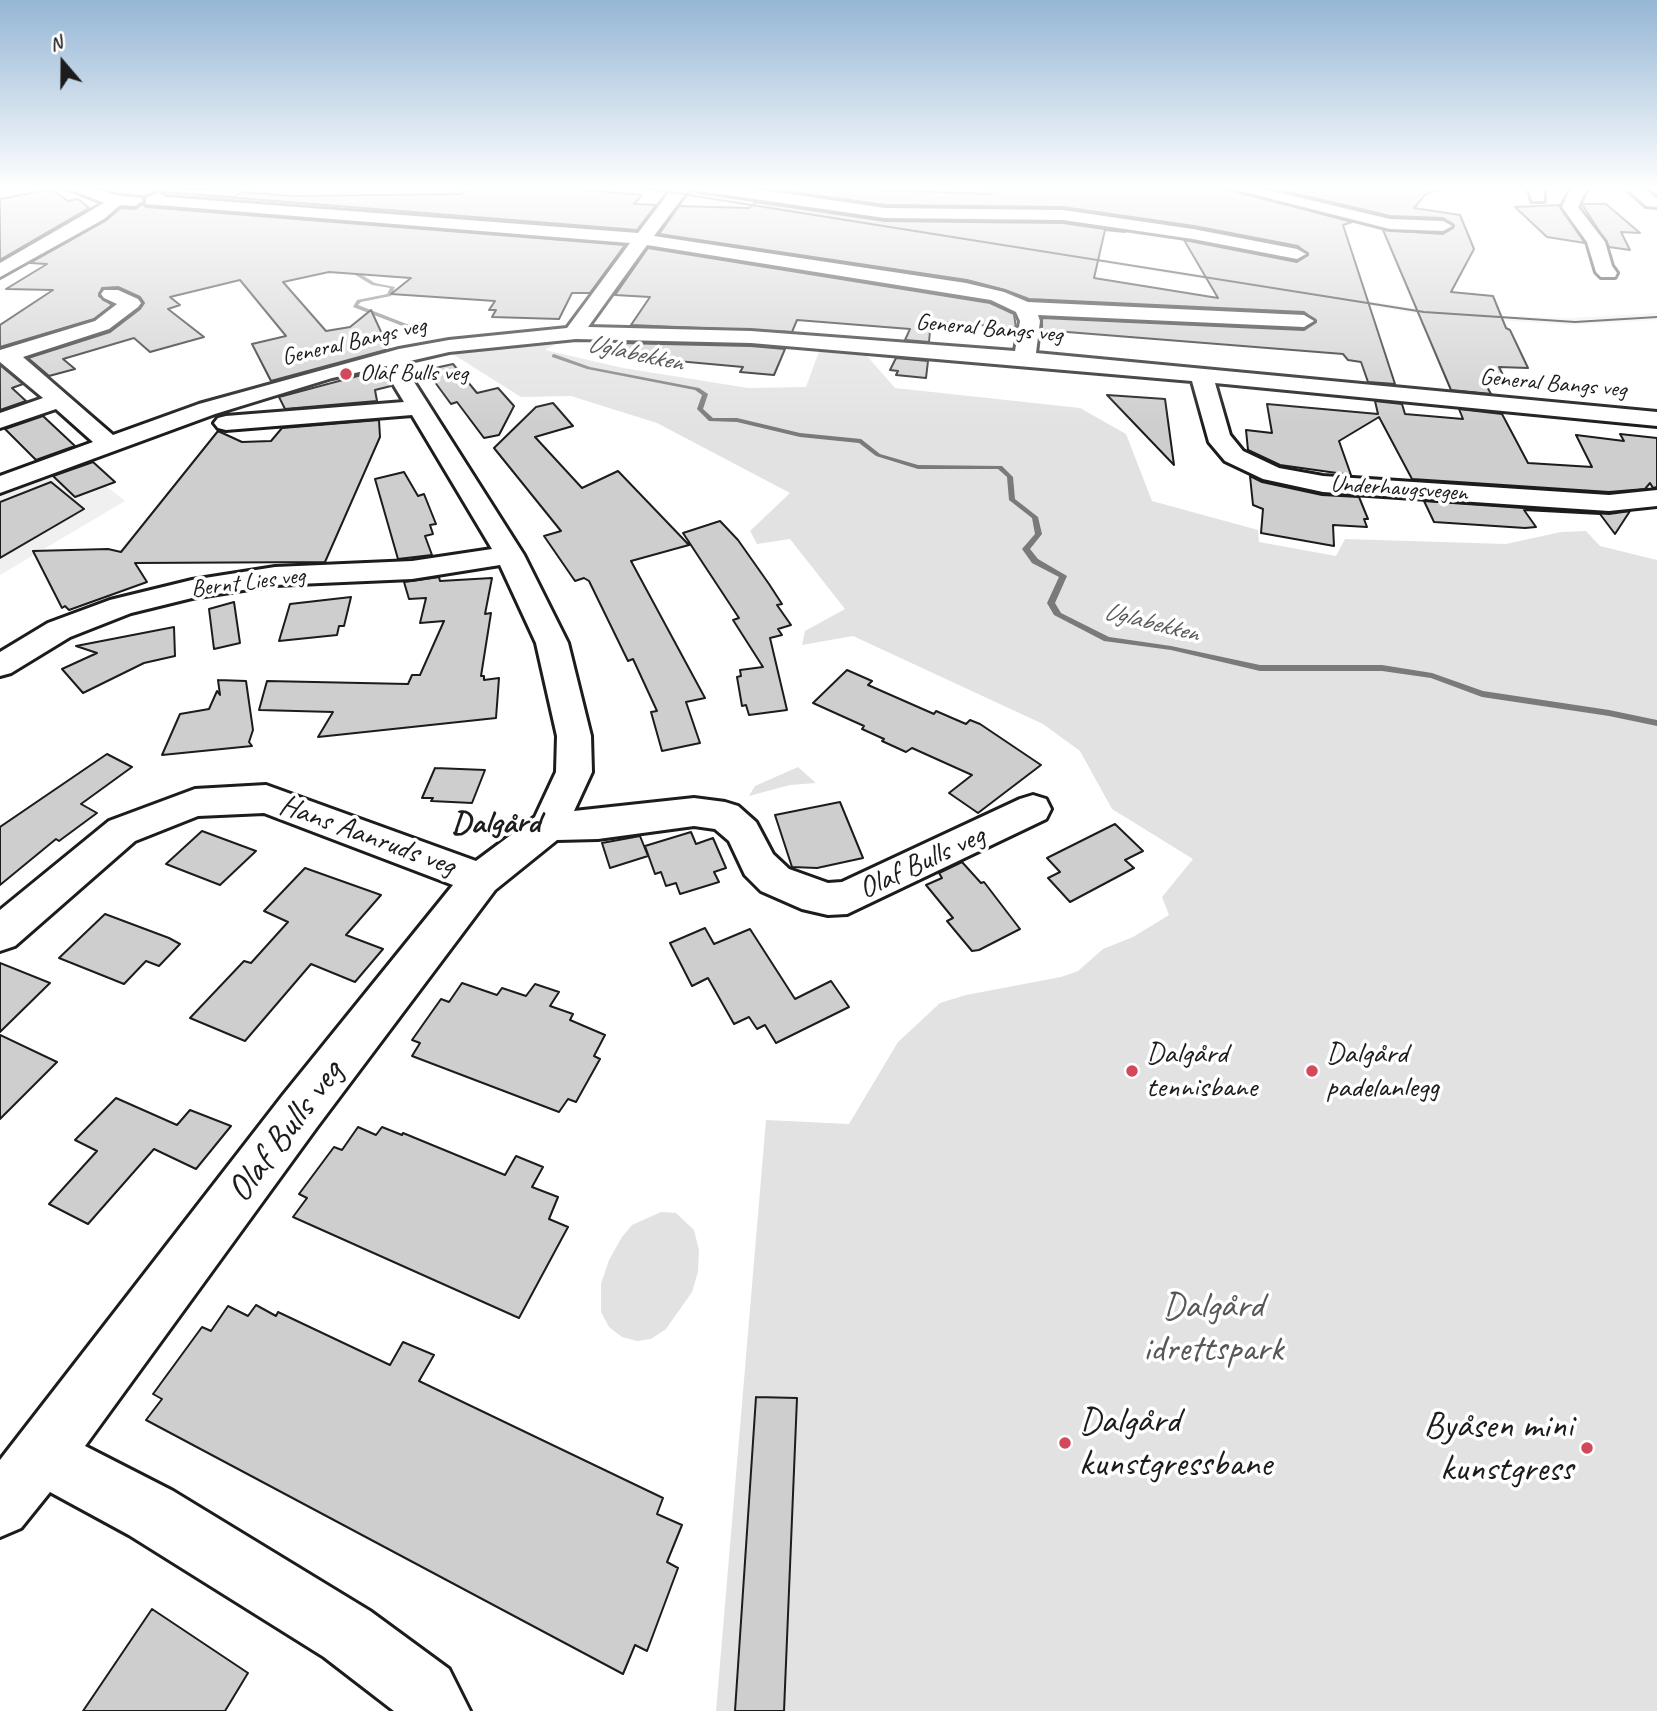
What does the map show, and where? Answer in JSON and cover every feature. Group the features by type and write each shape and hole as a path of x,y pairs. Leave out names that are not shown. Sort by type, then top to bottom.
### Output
{"street":[{"path":"576,333 579,323 621,266"},
{"path":"816,266 966,289 998,296 1025,308 1304,321"},
{"path":"1602,266 1608,273"},
{"path":"108,444 4,356 24,347 95,328 131,303 111,294"},
{"path":"1025,308 1030,321 1025,358"},
{"name":"General Bangs veg","path":"0,485 108,444 283,385 399,355 495,340 576,333 751,337 1025,358 1657,419"},
{"name":"Olaf Bulls veg","path":"0,1507 42,1456 291,1122 481,879 549,826 574,772 574,736 552,643 510,555 398,374 399,355"},
{"name":"Underhaugsvegen","path":"1202,376 1218,437 1234,456 1272,474 1323,484 1609,503 1657,498"},
{"path":"0,421 58,401"},
{"path":"226,423 417,408"},
{"name":"Bernt Lies veg","path":"0,666 60,630 121,606 192,589 275,576 412,570 510,555"},
{"name":"Hans Aanruds veg","path":"0,934 122,831 195,803 266,799 481,879"},
{"name":"Olaf Bulls veg","path":"549,826 598,825 694,812 725,816 743,832 759,864 775,880 802,893 837,898 864,892 1033,809"},
{"path":"42,1456 151,1513 347,1634 425,1693 436,1711"}],"shaded area":[{"path":"1119,266 1144,266 1415,308 1567,318 1657,313 1657,320 1573,325 1432,316"},
{"path":"79,464 125,501 0,575 0,494"}],"green space":[{"name":"Dalgård idrettspark","path":"567,337 545,350 623,368 748,388 806,387 821,346 861,349 895,388 1080,408 1126,434 1152,501 1258,530 1259,542 1336,556 1345,539 1506,544 1561,532 1586,531 1600,546 1657,560 1657,1711 716,1711 766,1120 849,1124 898,1042 940,1003 1078,971 1103,949 1133,937 1169,915 1162,897 1193,859 1112,809 1080,751 1043,724 853,636 802,645 805,631 845,609 790,539 757,544 750,531 790,493 657,423 571,396 521,397 451,353 464,349"},
{"path":"798,767 816,783 790,785 749,796 755,786"},
{"path":"661,1212 676,1213 694,1230 699,1250 698,1272 692,1292 666,1329 651,1339 637,1341 622,1337 609,1327 601,1312 601,1284 609,1260 632,1225"}],"building":[{"path":"44,266 610,266 590,293 572,293 559,319 492,317 496,310 489,310 495,301 391,294 411,278 329,272 283,282 326,331 350,327 371,310 389,349 271,381 252,344 286,336 240,280 170,297 180,305 168,309 204,337 150,352 134,338 63,359 75,369 49,376 28,358 110,332 144,303 140,297 118,287 102,288 99,296 112,305 94,319 0,347 0,325 53,290 6,289"},
{"path":"635,266 759,266 990,303 1014,314 1016,328 931,321 929,342 905,340 910,329 797,320 792,332 631,325 650,297 615,295"},
{"path":"872,266 1097,266 1094,278 1218,298 1199,266 1356,266 1395,384 1368,382 1361,362 1348,360 1343,354 1042,330 1042,318 1304,330 1316,322 1304,312 1029,299 967,280"},
{"path":"1398,266 1465,266 1451,292 1493,296 1506,328 1510,330 1528,368 1499,367 1508,385 1485,383 1491,394 1451,390"},
{"path":"619,343 785,349 774,375 740,372 743,367 611,355"},
{"path":"896,358 928,361 926,378 896,375 898,371 890,370"},
{"path":"453,364 477,393 498,388 514,406 499,435 484,438 457,402 451,404 426,370"},
{"path":"0,365 23,384 12,388 26,401 0,410"},
{"path":"384,369 391,386 375,390 377,401 285,409 279,397"},
{"path":"1107,395 1165,399 1174,465"},
{"path":"1375,401 1402,404 1405,414 1463,419 1459,409 1502,414 1528,463 1592,467 1576,435 1624,441 1620,434 1657,438 1657,487 1653,488 1650,483 1645,489 1609,492 1412,479 1379,417 1339,441 1351,475 1280,465 1248,450 1246,430 1272,433 1267,404 1378,414"},
{"path":"553,403 573,426 535,437 582,488 618,471 689,545 631,561 705,698 686,702 700,743 662,751 651,712 657,711 633,659 628,661 589,581 584,578 575,581 544,536 561,531 494,448 536,407"},
{"path":"43,416 75,446 36,460 5,429"},
{"path":"379,420 380,437 325,562 135,563 147,582 69,610 65,606 62,608 33,551 108,549 121,552 218,431 242,442 271,441 282,428"},
{"path":"93,462 115,482 75,497 53,476"},
{"path":"404,472 418,496 424,494 436,524 430,525 433,534 425,536 432,555 398,559 375,479"},
{"path":"1250,476 1262,482 1322,495 1359,497 1368,519 1364,519 1367,527 1333,525 1334,546 1261,533 1263,509 1253,505"},
{"path":"51,482 84,509 0,558 0,502"},
{"path":"1424,501 1609,514 1630,511 1615,534 1600,514 1524,510 1536,527 1525,528 1434,522"},
{"path":"720,521 738,540 769,584 782,604 777,605 791,625 778,629 782,635 770,638 787,710 749,715 746,705 742,706 737,677 741,676 740,670 763,667 733,620 739,618 683,533"},
{"path":"439,577 440,581 492,578 485,614 491,613 481,676 484,676 484,680 499,678 496,718 318,737 333,712 259,710 267,681 408,684 412,675 420,675 444,621 420,623 426,598 409,599 404,582"},
{"path":"351,597 344,626 339,626 337,635 279,641 290,604"},
{"path":"234,602 240,643 214,649 209,609"},
{"path":"174,627 175,656 144,663 83,693 62,669 97,653 76,646"},
{"path":"847,670 872,681 868,685 934,714 936,711 966,724 970,720 980,724 1041,765 978,813 949,793 972,775 912,748 906,752 862,729 864,726 813,703"},
{"path":"218,680 246,681 253,730 249,742 252,746 162,755 180,714 209,709 217,691 220,695"},
{"path":"107,754 132,767 81,804 97,813 59,841 56,839 0,885 0,827"},
{"path":"435,768 485,770 472,803 422,798"},
{"path":"840,802 863,858 817,868 792,867 775,815"},
{"path":"1115,824 1143,851 1125,860 1134,868 1070,902 1048,878 1060,872 1047,858"},
{"path":"202,831 256,851 220,885 166,864"},
{"path":"691,832 696,844 713,838 726,868 714,872 719,882 680,894 676,883 666,886 661,872 655,874 645,846"},
{"path":"640,836 648,856 610,868 602,843"},
{"path":"962,862 981,883 984,882 1020,929 979,950 972,951 947,921 953,918 926,885 942,878 939,873"},
{"path":"305,868 381,895 346,935 383,949 355,982 311,964 245,1041 190,1018 244,961 251,963 288,922 264,911"},
{"path":"105,914 180,944 159,966 146,961 124,984 59,958"},
{"path":"705,928 714,944 750,929 795,999 831,981 849,1007 776,1043 765,1025 757,1029 749,1017 734,1024 708,978 692,986 670,943"},
{"path":"0,963 50,983 0,1032"},
{"path":"462,983 497,995 502,988 526,996 535,984 559,992 550,1006 573,1014 570,1020 605,1035 594,1056 600,1059 576,1102 568,1099 559,1112 412,1056 420,1043 412,1040 441,999 449,1002"},
{"path":"0,1035 57,1062 0,1119"},
{"path":"116,1098 177,1125 190,1110 231,1126 196,1169 154,1149 88,1224 49,1204 97,1151 75,1140"},
{"path":"358,1127 376,1135 382,1127 402,1135 403,1133 505,1175 516,1156 543,1167 532,1187 558,1197 549,1219 568,1227 519,1318 293,1217 307,1198 299,1194 334,1147 342,1150"},
{"path":"256,1305 276,1316 278,1312 390,1365 403,1342 434,1355 419,1381 663,1498 657,1514 682,1525 667,1562 678,1568 647,1651 635,1645 623,1674 146,1420 162,1399 153,1394 202,1327 211,1331 228,1306 248,1316"},
{"path":"756,1397 797,1398 784,1711 735,1711"},
{"path":"152,1609 248,1673 225,1711 83,1711"}],"waterway":[{"name":"Uglabekken","path":"352,267 352,271 374,284 393,287 389,295 359,301 355,306 415,329"},
{"name":"Uglabekken","path":"554,356 589,368 697,389 705,394 700,409 711,420 737,420 800,435 861,441 878,455 918,467 1000,467 1010,477 1012,500 1035,517 1039,534 1026,549 1035,561 1063,576 1051,603 1058,615 1107,639 1171,648 1260,668 1382,668 1432,676 1482,694 1657,723"}],"tram line":[{"path":"1134,266 1424,312 1575,322 1657,317"}],"place":[{"name":"Olaf Bulls veg","path":"346,374"},
{"name":"Dalgård tennisbane","path":"1132,1071"},
{"name":"Dalgård padelanlegg","path":"1312,1071"},
{"name":"Dalgård kunstgressbane","path":"1065,1443"},
{"name":"Byåsen mini kunstgress","path":"1587,1448"}],"district":[{"name":"Dalgård","path":"496,824"}]}
